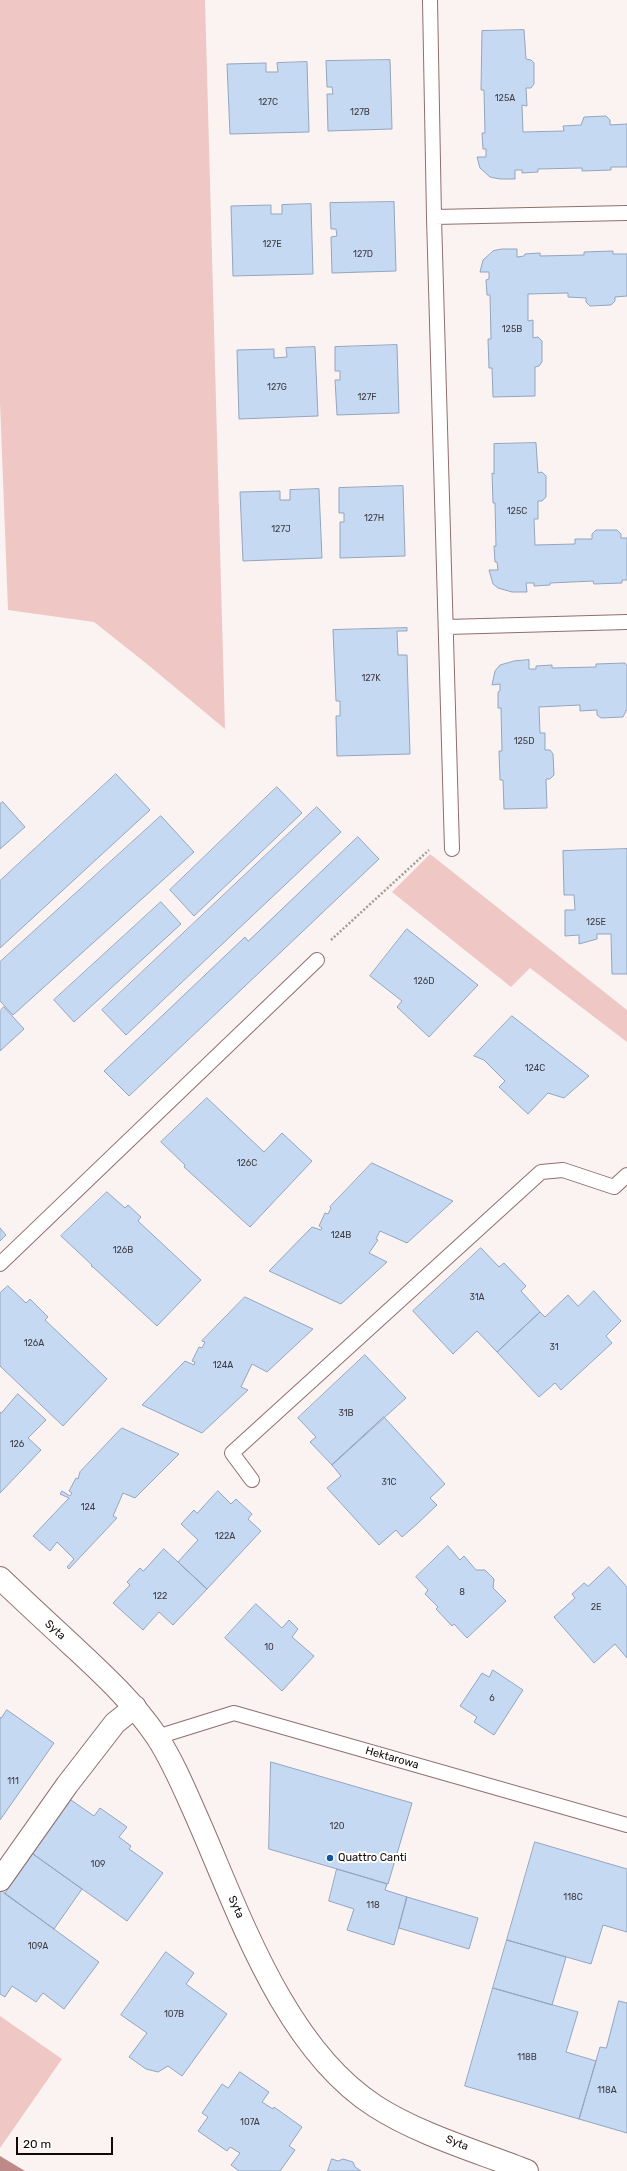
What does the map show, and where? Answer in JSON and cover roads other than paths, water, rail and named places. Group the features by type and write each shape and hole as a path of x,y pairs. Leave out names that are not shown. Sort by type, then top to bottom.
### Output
{"street":[{"name":"Syta","path":"0,1578 116,1686 135,1707 157,1736 183,1787 267,1974 291,2016 324,2059 341,2078 375,2106 411,2125 527,2171"},
{"path":"0,1880 67,1785 115,1723 135,1707"}],"lane":[{"path":"430,0 434,217 447,627 452,850"},
{"path":"434,217 627,213"},
{"path":"447,627 627,622"},
{"path":"0,1264 317,960"},
{"path":"252,1480 232,1453 541,1172 563,1170 614,1187 627,1175"},
{"name":"Hektarowa","path":"157,1736 234,1713 627,1825"}],"place":[{"name":"Quattro Canti","path":"330,1858"}]}
